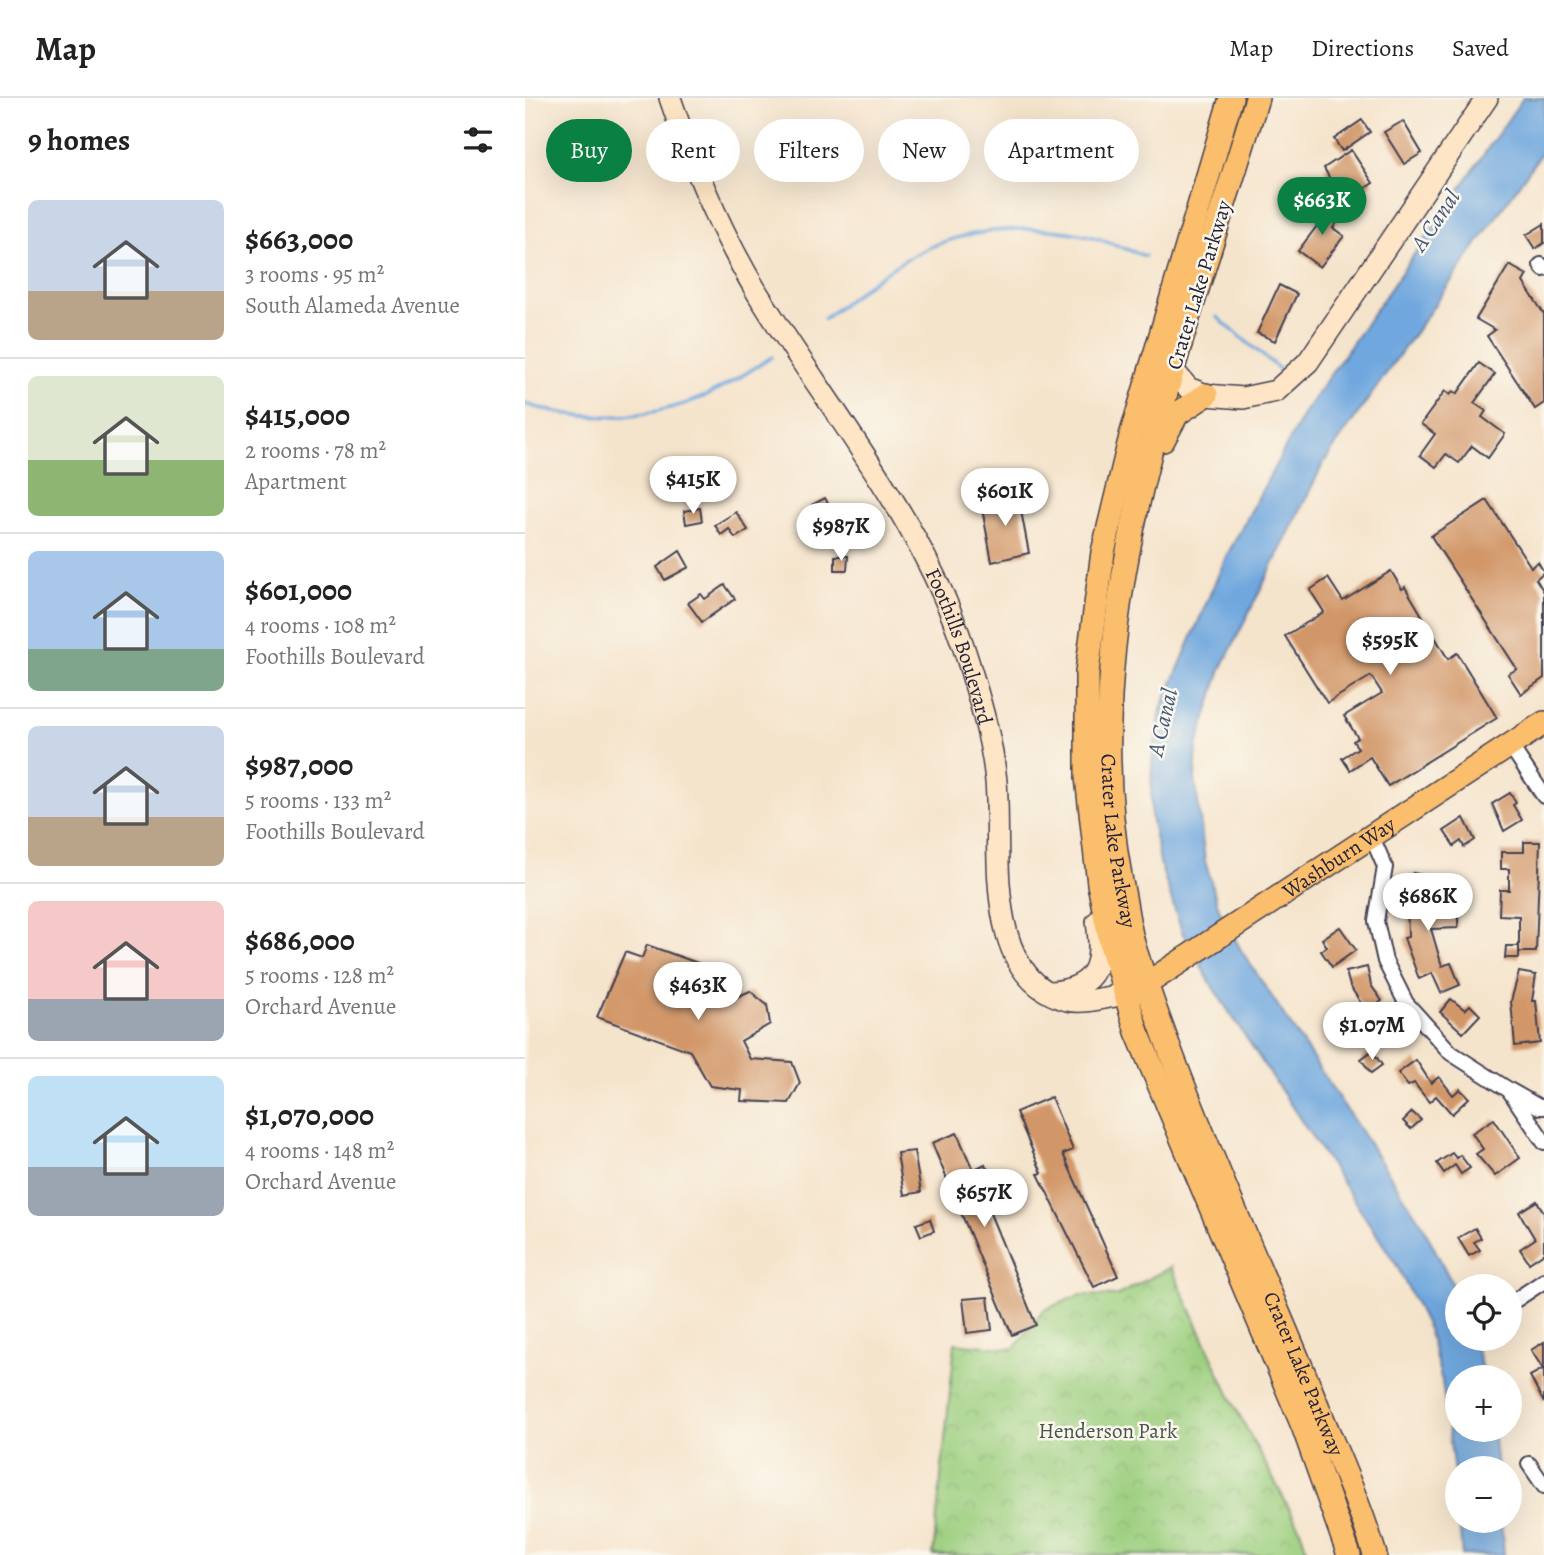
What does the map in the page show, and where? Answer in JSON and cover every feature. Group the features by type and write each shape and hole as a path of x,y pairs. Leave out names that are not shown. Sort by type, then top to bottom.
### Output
{"main road":[{"name":"Foothills Boulevard","path":"670,98 700,178 737,258 895,503 927,557 949,606 975,687 996,780 1004,924 1013,956 1025,974 1067,1000 1136,990"},
{"name":"Crater Lake Parkway","path":"1231,98 1131,436 1103,552 1087,672 1087,777 1096,864 1112,948 1136,990 1195,1117 1288,1334 1375,1555"},
{"name":"Crater Lake Parkway","path":"1257,98 1173,370 1120,593 1111,669 1109,777 1114,842 1133,946 1137,1032 1303,1426 1349,1555"},
{"path":"1173,370 1188,388 1206,395 1243,398 1276,391 1308,362 1487,98"},
{"path":"1146,478 1177,414 1206,395"},
{"name":"Washburn Way","path":"1136,990 1544,723"},
{"path":"1051,992 1062,991 1086,981 1094,974 1101,956 1093,894 1096,864"}],"street":[{"path":"1510,745 1544,796"},
{"path":"1372,837 1385,867 1376,921 1385,961 1406,1003 1451,1053 1509,1090 1539,1107 1544,1107"},
{"path":"1509,1090 1544,1142"},
{"path":"1522,1296 1544,1281"},
{"path":"1529,1464 1544,1486"}],"green space":[{"name":"Henderson Park","path":"1171,1267 1233,1403 1300,1529 1308,1555 933,1555 955,1343 1014,1349 1043,1310 1080,1295 1116,1296"}],"water":[{"name":"A Canal","path":"1523,98 1544,98 1544,149 1324,462 1221,669 1197,746 1195,778 1205,861 1219,909 1241,950 1422,1224 1447,1274 1445,1274 1445,1351 1477,1351 1481,1365 1445,1365 1445,1404 1442,1381 1428,1329 1396,1264 1214,989 1182,932 1161,867 1151,816 1152,761 1161,709 1226,557 1305,411"},
{"path":"1450,1442 1494,1442 1496,1456 1452,1456"},
{"path":"1460,1533 1502,1533 1504,1555 1462,1555"}],"building":[{"path":"1362,120 1370,132 1342,151 1334,139"},
{"path":"1403,121 1422,153 1404,164 1384,132"},
{"path":"1351,150 1373,183 1343,203 1324,168"},
{"path":"1322,203 1341,217 1333,228 1344,236 1320,267 1298,251 1320,222 1312,216"},
{"path":"1544,224 1544,243 1535,249 1526,235"},
{"path":"1509,265 1527,275 1523,282 1544,314 1544,403 1535,409 1487,336 1495,330 1476,319"},
{"path":"1279,285 1297,294 1275,341 1257,333"},
{"path":"1479,363 1495,374 1474,403 1486,411 1482,417 1505,434 1488,458 1472,446 1459,463 1446,454 1436,467 1420,455 1435,434 1421,424 1445,391 1450,395 1453,391 1457,394"},
{"path":"1018,495 1029,553 992,562 981,503"},
{"path":"825,498 835,515 822,522 812,505"},
{"path":"1487,500 1531,567 1538,562 1544,572 1536,579 1544,592 1544,678 1521,694 1508,674 1517,669 1431,536"},
{"path":"700,508 702,521 686,524 684,511"},
{"path":"736,512 748,530 735,538 729,529 721,535 715,525"},
{"path":"680,551 689,567 665,580 657,567"},
{"path":"835,556 848,556 847,570 835,570"},
{"path":"1391,571 1402,589 1405,587 1448,659 1457,653 1497,718 1388,786 1370,757 1350,770 1342,758 1358,748 1353,741 1358,738 1344,716 1382,693 1371,676 1327,703 1285,636 1324,612 1310,590 1328,578 1343,601"},
{"path":"725,585 735,599 702,622 688,603 701,594 705,599"},
{"path":"1510,793 1516,803 1513,805 1522,820 1504,831 1492,804"},
{"path":"1464,818 1475,840 1464,847 1461,841 1454,846 1444,831"},
{"path":"1524,842 1540,842 1536,952 1519,952 1519,916 1499,915 1500,890 1509,890 1509,869 1501,869 1501,852 1524,852"},
{"path":"1413,873 1435,878 1429,905 1443,904 1443,917 1458,917 1458,928 1431,929 1442,966 1451,963 1460,985 1441,993 1432,973 1419,979 1404,938 1408,937 1407,899"},
{"path":"1340,927 1356,950 1332,967 1321,951 1327,947 1322,939"},
{"path":"647,945 720,971 716,991 728,1001 750,991 767,1005 770,1024 741,1041 750,1059 792,1062 800,1083 789,1103 741,1101 742,1090 710,1086 690,1051 597,1017 625,952 642,958"},
{"path":"1506,946 1519,946 1519,958 1505,958"},
{"path":"1367,967 1371,985 1382,1001 1366,1011 1350,986 1346,972"},
{"path":"1519,972 1536,975 1532,1001 1536,1001 1540,1043 1515,1046 1511,1001"},
{"path":"1451,999 1465,1010 1470,1005 1480,1015 1463,1033 1440,1012"},
{"path":"1372,1051 1382,1065 1371,1073 1361,1059"},
{"path":"1416,1060 1431,1083 1439,1077 1453,1095 1460,1089 1469,1098 1452,1114 1436,1096 1429,1102 1414,1083 1408,1086 1398,1073"},
{"path":"1051,1097 1073,1150 1063,1154 1118,1276 1094,1287 1038,1174 1042,1173 1016,1112"},
{"path":"1412,1112 1421,1120 1411,1129 1403,1121"},
{"path":"1494,1119 1520,1158 1495,1176 1476,1154 1483,1149 1472,1133"},
{"path":"957,1133 973,1170 985,1164 1000,1201 987,1206 1036,1325 1012,1335 932,1143"},
{"path":"914,1151 921,1192 904,1195 897,1153"},
{"path":"1452,1153 1456,1158 1460,1155 1470,1168 1461,1174 1455,1165 1444,1173 1437,1163"},
{"path":"1537,1201 1544,1213 1544,1253 1529,1263 1520,1249 1535,1239 1519,1212"},
{"path":"930,1219 934,1231 921,1236 916,1224"},
{"path":"1475,1228 1481,1238 1474,1242 1480,1250 1469,1256 1458,1238"},
{"path":"988,1297 992,1330 967,1333 963,1299"},
{"path":"1544,1342 1544,1403 1530,1376 1543,1369 1531,1350"}],"waterway":[{"path":"824,319 873,281 926,249 985,232 1028,229 1069,232 1103,240 1145,256"},
{"path":"1217,317 1279,369"},
{"path":"525,404 592,416 660,410 712,393 772,357"}]}
